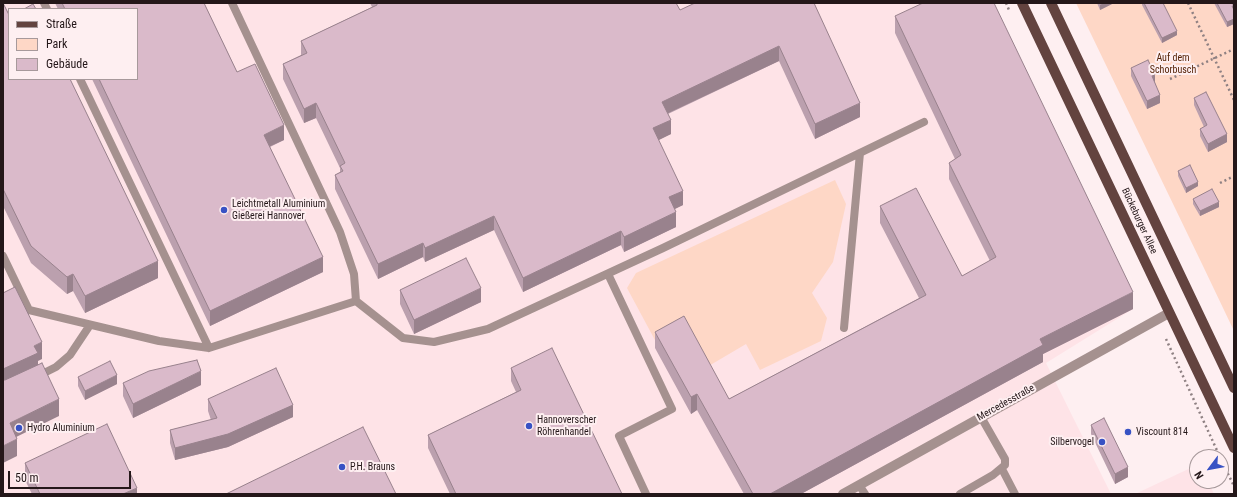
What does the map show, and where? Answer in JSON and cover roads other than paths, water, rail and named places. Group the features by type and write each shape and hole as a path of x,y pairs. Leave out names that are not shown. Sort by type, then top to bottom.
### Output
{"main road":[{"name":"Bückeburger Allee","path":"1022,3 1234,448"},
{"name":"Bückeburger Allee","path":"1052,3 1234,388"}],"street":[{"name":"Mercedesstraße","path":"843,494 1169,312"}],"lane":[{"path":"232,3 340,232 354,274 356,301 403,338 434,342 488,329 608,274 924,122"},
{"path":"80,80 209,348"},
{"path":"844,328 860,153"},
{"path":"3,256 29,310 159,341 209,348 356,301"},
{"path":"608,274 672,409 619,436 646,494"},
{"path":"29,380 56,367 70,355 90,324"},
{"path":"960,494 1002,469 1005,465 1005,459 981,417"},
{"path":"1002,469 1015,494"},
{"path":"859,485 865,494"}],"place":[{"name":"Leichtmetall Aluminium Gießerei Hannover","path":"224,210"},
{"name":"Hannoverscher Röhrenhandel","path":"529,426"},
{"name":"Hydro Aluminium","path":"19,428"},
{"name":"Viscount 814","path":"1128,432"},
{"name":"Silbervogel","path":"1102,442"},
{"name":"P.H. Brauns","path":"342,467"}],"park label":[{"name":"Auf dem Schorbusch","path":"1173,64"}]}
